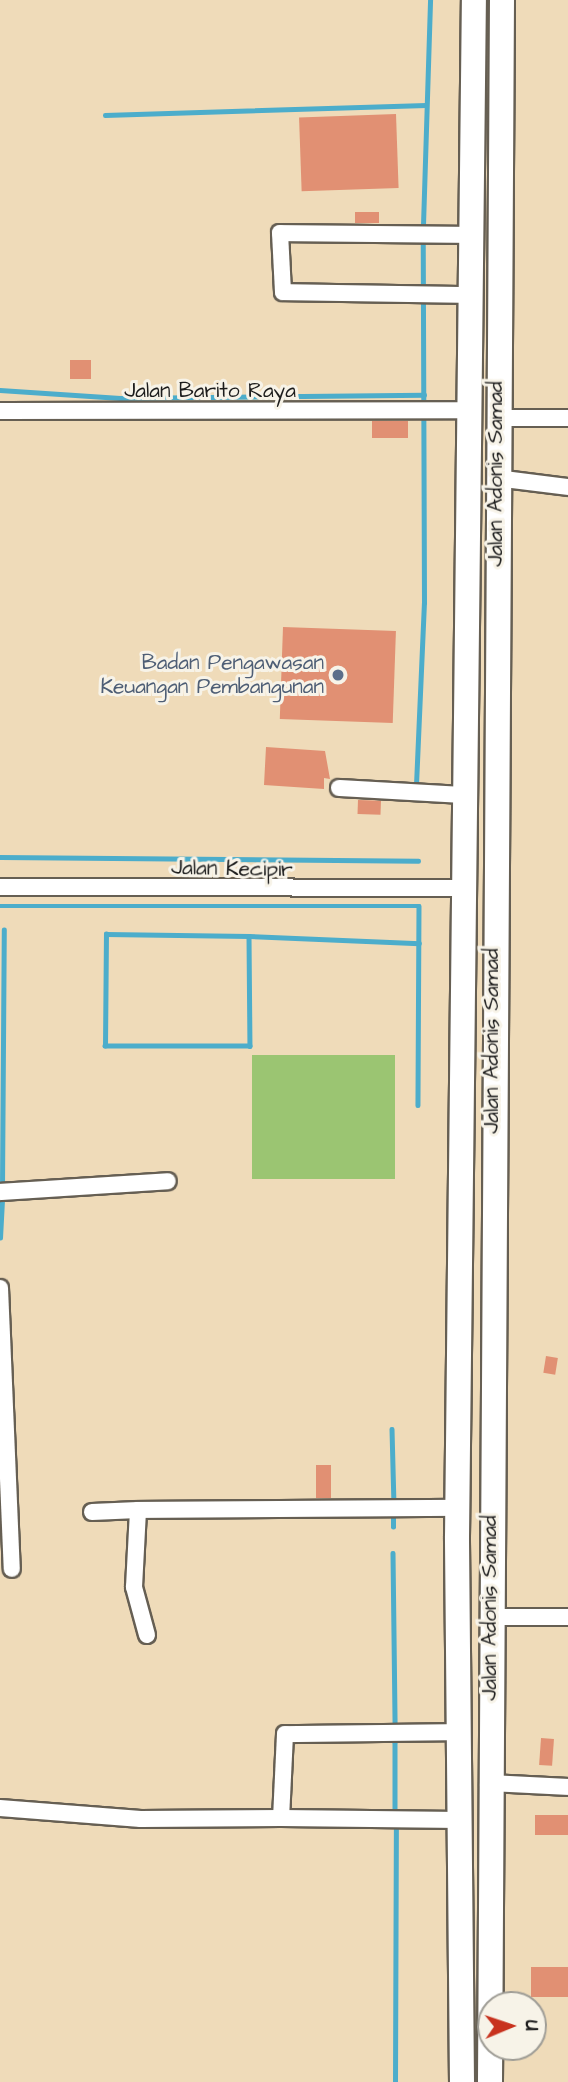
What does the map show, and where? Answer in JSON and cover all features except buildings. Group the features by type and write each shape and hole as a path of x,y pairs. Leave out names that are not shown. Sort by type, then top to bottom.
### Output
{"highway":[{"path":"462,2082 457,1508 462,1257 468,295 474,0"},
{"name":"Jalan Adonis Samad","path":"490,2082 490,1257 502,0"},
{"path":"470,235 498,234"},
{"path":"462,1257 490,1257"}],"street":[{"path":"468,295 283,292 280,233 470,235"},
{"name":"Jalan Barito Raya","path":"0,411 467,410"},
{"path":"496,418 568,418"},
{"path":"496,478 568,487"},
{"path":"339,788 464,795"},
{"name":"Jalan Kecipir","path":"0,887 463,888"},
{"path":"0,1192 168,1181"},
{"path":"0,1288 4,1494 12,1569"},
{"path":"92,1512 457,1508"},
{"path":"138,1510 134,1587 147,1635"},
{"path":"491,1618 568,1617"},
{"path":"281,1818 285,1734 460,1732"},
{"path":"488,1783 568,1787"},
{"path":"0,1808 141,1819 461,1820"}],"green space":[{"path":"252,1055 395,1055 395,1179 252,1179"}],"waterway":[{"path":"423,225 430,0"},
{"path":"105,115 426,105"},
{"path":"416,785 424,603 423,243"},
{"path":"0,390 120,398 424,395"},
{"path":"0,857 418,861"},
{"path":"0,906 419,906 418,1105"},
{"path":"2,1187 4,930"},
{"path":"249,936 250,1046 105,1046 106,934 249,936 419,943"},
{"path":"0,1238 2,1200"},
{"path":"392,1429 394,1503"},
{"path":"393,1515 393,1527"},
{"path":"393,1553 395,1725"},
{"path":"395,1743 395,1812"},
{"path":"395,2082 396,1830"}],"place":[{"name":"Badan Pengawasan Keuangan Pembangunan","path":"338,675"}]}
